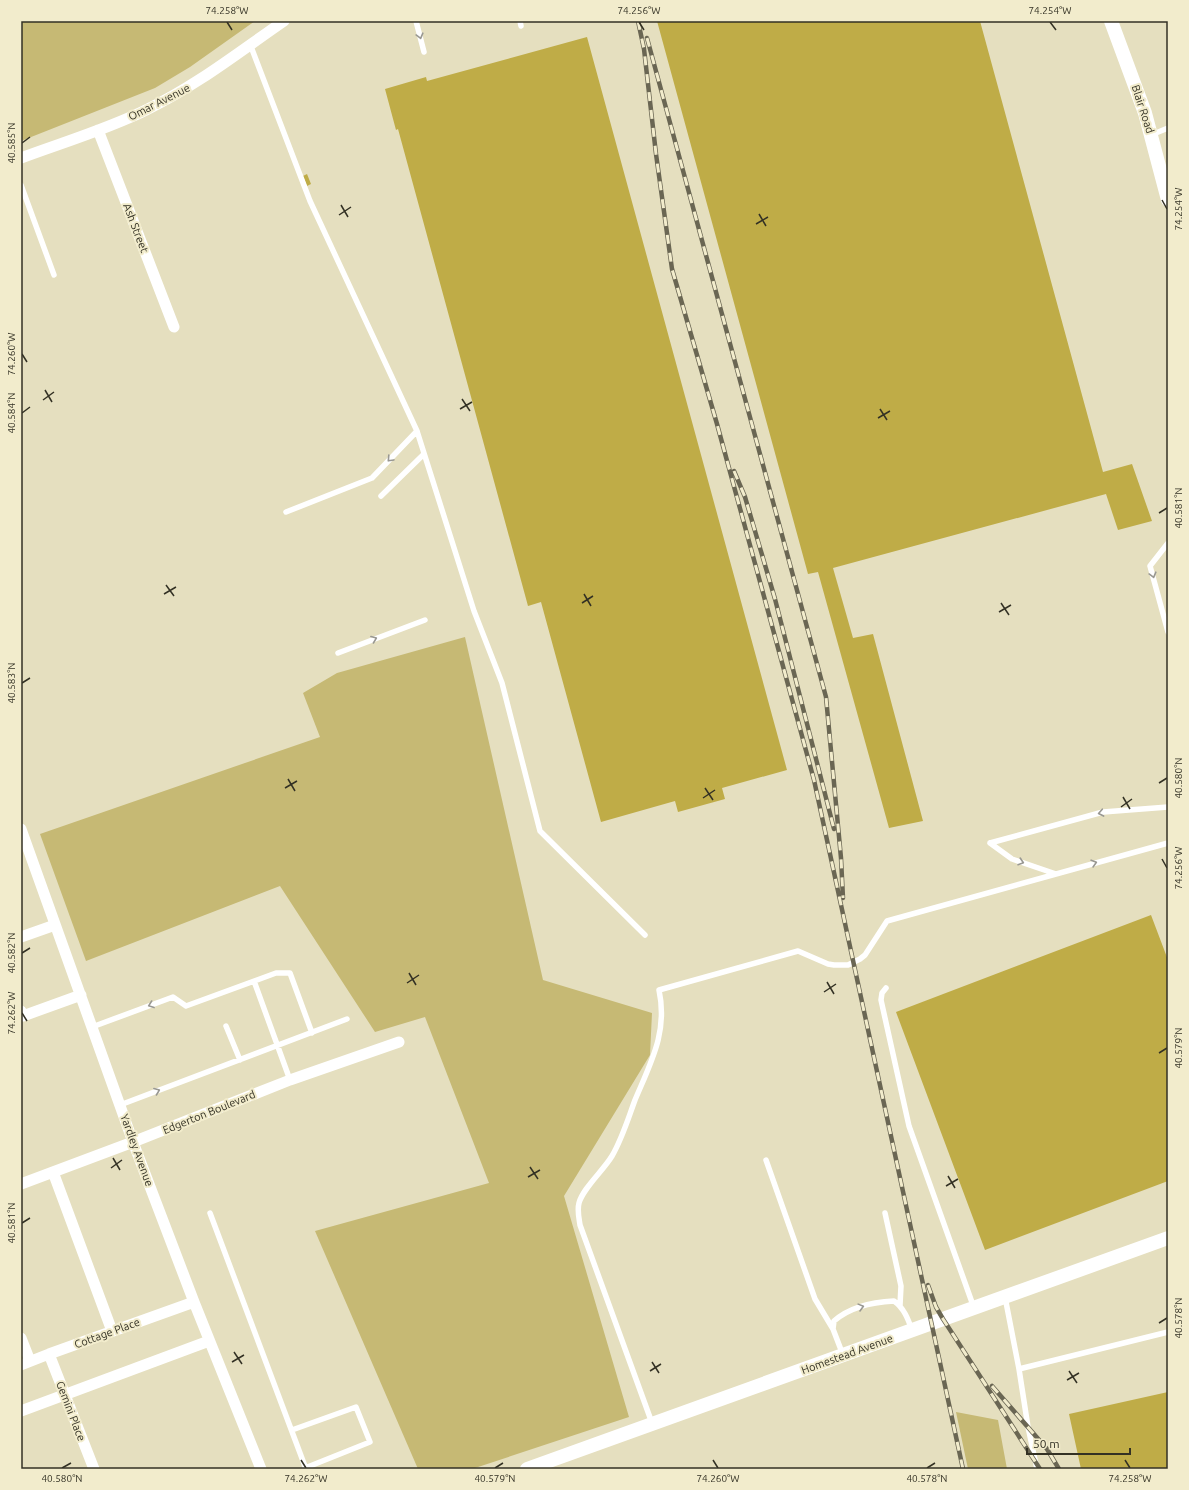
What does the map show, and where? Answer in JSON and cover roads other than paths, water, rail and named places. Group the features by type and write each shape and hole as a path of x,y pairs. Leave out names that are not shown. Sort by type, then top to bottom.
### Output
{"street":[{"name":"Omar Avenue","path":"21,158 145,111 198,81 284,21"},
{"name":"Blair Road","path":"1111,21 1145,113 1168,200"},
{"name":"Ash Street","path":"98,130 174,327"},
{"name":"Yardley Avenue","path":"21,829 120,1105 209,1341 261,1469"},
{"path":"21,937 55,925"},
{"path":"21,1011 23,1016 81,995"},
{"name":"Edgerton Boulevard","path":"21,1184 134,1142 290,1080 399,1042"},
{"path":"53,1172 112,1331"},
{"name":"Homestead Avenue","path":"527,1469 1168,1238"},
{"name":"Cottage Place","path":"26,1363 194,1302"},
{"path":"21,1338 26,1363"},
{"path":"21,1411 209,1341"},
{"name":"Gemini Place","path":"49,1354 94,1469"}],"lane":[{"path":"416,21 424,52"},
{"path":"250,44 310,202 417,431 474,611 502,684 540,831 645,935"},
{"path":"1151,135 1168,128"},
{"path":"21,185 54,275"},
{"path":"286,512 372,478 417,431"},
{"path":"381,496 424,454"},
{"path":"1168,543 1150,566 1168,632"},
{"path":"338,653 425,620"},
{"path":"1056,874 1012,859 990,843 1103,812 1168,807"},
{"path":"652,1424 580,1225 578,1211 582,1196 605,1167 616,1148 658,1045 662,1015 662,1002 659,990 798,951 828,964 848,965 860,960 865,955 887,921 1168,843"},
{"path":"92,1027 173,997 186,1006 276,973 290,973 312,1033"},
{"path":"254,981 290,1080"},
{"path":"886,988 882,993 881,1000 909,1126 974,1308"},
{"path":"120,1105 347,1020"},
{"path":"226,1026 240,1060"},
{"path":"766,1160 815,1299 833,1329 843,1355"},
{"path":"210,1213 305,1468 370,1442 356,1406 292,1430"},
{"path":"885,1213 900,1286 900,1305"},
{"path":"1004,1297 1037,1469"},
{"path":"833,1329 834,1321 850,1310 887,1301 894,1301 900,1305 912,1330"},
{"path":"1019,1369 1168,1332"}],"railway":[{"path":"638,21 644,49 656,154 672,269 717,424 814,780 963,1469"},
{"path":"647,38 826,697 841,858 843,898"},
{"path":"734,471 745,497 775,599 834,829"},
{"path":"928,1285 936,1307 943,1319 1040,1469"},
{"path":"992,1386 1047,1449 1059,1469"}]}
